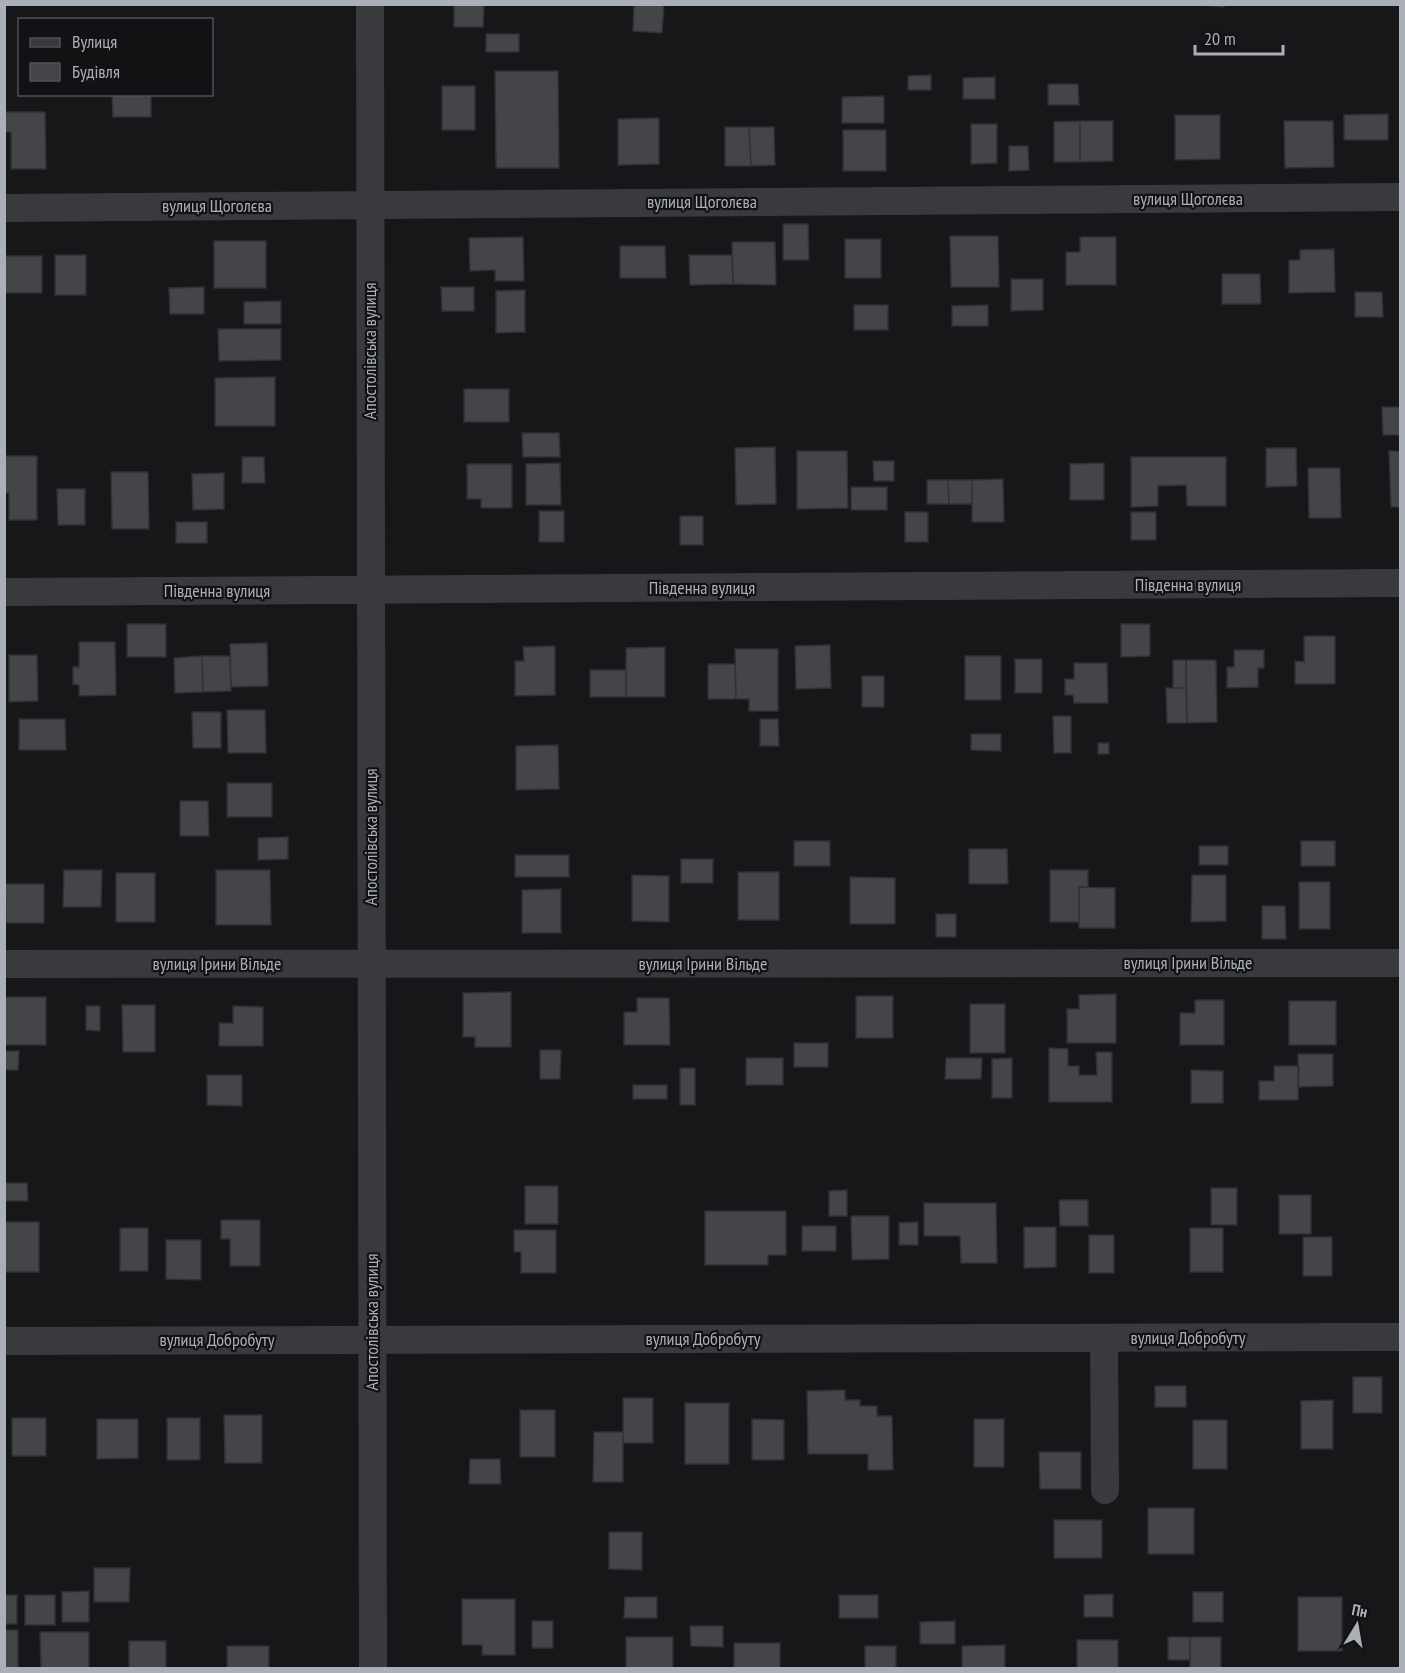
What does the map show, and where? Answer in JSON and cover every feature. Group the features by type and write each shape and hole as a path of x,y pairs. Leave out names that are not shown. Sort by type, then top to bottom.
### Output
{"street":[{"name":"Апостолівська вулиця","path":"370,4 373,1668"},
{"name":"вулиця Щоголєва","path":"4,208 1401,197"},
{"name":"Південна вулиця","path":"4,592 1401,583"},
{"name":"вулиця Ірини Вільде","path":"4,964 1401,963"},
{"path":"1104,1338 1105,1490"},
{"name":"вулиця Добробуту","path":"4,1341 1401,1338"}],"building":[{"path":"454,4 484,4 483,27 454,27"},
{"path":"634,4 664,4 662,33 633,31"},
{"path":"1191,4 1224,4 1224,7"},
{"path":"486,34 519,34 519,52 486,52"},
{"path":"495,71 558,71 559,168 496,168"},
{"path":"931,75 931,90 908,90 908,76"},
{"path":"995,77 995,99 963,99 963,78"},
{"path":"1048,84 1078,84 1079,105 1048,105"},
{"path":"442,86 475,86 475,130 442,130"},
{"path":"112,96 151,96 151,117 113,117"},
{"path":"884,96 884,123 842,123 842,97"},
{"path":"4,112 45,112 46,169 11,169 11,132 4,132"},
{"path":"1388,114 1388,140 1344,140 1344,115"},
{"path":"1175,115 1220,115 1220,159 1175,160"},
{"path":"659,118 659,164 618,165 618,119"},
{"path":"1080,121 1113,121 1113,161 1080,162"},
{"path":"1080,121 1080,162 1054,162 1054,122"},
{"path":"1284,121 1333,121 1334,167 1285,168"},
{"path":"971,124 997,124 997,163 971,164"},
{"path":"725,127 749,127 751,166 725,166"},
{"path":"749,127 774,127 775,165 751,166"},
{"path":"843,130 886,130 886,171 843,171"},
{"path":"1009,146 1028,146 1029,170 1009,171"},
{"path":"783,224 808,224 809,260 783,260"},
{"path":"950,236 998,236 999,287 951,287"},
{"path":"523,237 524,281 495,281 495,270 470,271 469,238"},
{"path":"1080,237 1116,237 1116,285 1066,285 1066,252 1080,252"},
{"path":"845,239 881,239 881,278 845,278"},
{"path":"214,241 266,241 266,288 214,288"},
{"path":"732,242 775,242 776,285 733,284"},
{"path":"620,246 665,246 666,278 620,278"},
{"path":"1334,249 1335,292 1289,293 1289,260 1300,260 1300,250"},
{"path":"55,255 86,255 86,295 55,295"},
{"path":"689,255 732,255 733,284 690,285"},
{"path":"4,256 42,256 42,293 4,293"},
{"path":"1222,274 1260,274 1261,304 1222,304"},
{"path":"1011,279 1043,279 1043,310 1011,311"},
{"path":"204,287 204,314 170,314 169,288"},
{"path":"441,287 474,287 474,311 442,311"},
{"path":"525,290 525,332 496,333 496,291"},
{"path":"1355,292 1382,292 1383,317 1355,317"},
{"path":"281,301 281,324 244,324 244,302"},
{"path":"854,305 888,305 888,330 854,330"},
{"path":"988,305 988,326 952,326 952,306"},
{"path":"218,329 281,329 281,360 219,361"},
{"path":"275,377 275,426 215,426 215,378"},
{"path":"464,389 509,389 509,422 464,422"},
{"path":"1382,407 1400,407 1400,435 1383,435"},
{"path":"522,433 559,433 560,457 523,457"},
{"path":"775,447 776,504 736,505 735,448"},
{"path":"1266,448 1296,448 1297,486 1266,487"},
{"path":"797,451 847,451 848,508 797,509"},
{"path":"1389,451 1400,451 1400,507 1391,507"},
{"path":"4,456 37,456 37,520 9,520 9,493 4,493"},
{"path":"242,457 264,457 265,483 242,483"},
{"path":"1131,457 1226,457 1226,506 1187,506 1186,485 1158,486 1158,506 1131,507"},
{"path":"873,461 894,461 894,481 874,481"},
{"path":"560,463 561,505 526,505 526,464"},
{"path":"1104,463 1104,500 1070,500 1070,464"},
{"path":"467,464 512,464 512,508 481,508 481,499 467,499"},
{"path":"1308,468 1340,468 1341,518 1309,518"},
{"path":"111,472 148,472 149,529 112,529"},
{"path":"224,473 224,509 193,510 192,474"},
{"path":"1003,479 1004,522 972,522 972,480"},
{"path":"927,480 948,480 949,504 927,504"},
{"path":"948,480 972,480 972,504 949,504"},
{"path":"851,487 887,487 887,510 851,510"},
{"path":"57,489 85,489 85,525 58,525"},
{"path":"539,511 564,511 564,542 539,542"},
{"path":"905,512 928,512 928,542 905,542"},
{"path":"1131,512 1156,512 1156,540 1131,540"},
{"path":"680,516 703,516 703,545 680,545"},
{"path":"176,522 207,522 207,543 176,543"},
{"path":"127,624 166,624 166,657 127,657"},
{"path":"1121,624 1150,624 1150,656 1121,657"},
{"path":"1304,636 1335,636 1335,684 1295,684 1295,661 1304,662"},
{"path":"79,642 115,642 116,695 79,696 79,685 73,684 73,667 79,667"},
{"path":"267,643 268,686 231,687 230,644"},
{"path":"830,645 831,688 796,689 795,646"},
{"path":"555,646 555,695 515,696 515,661 524,661 523,647"},
{"path":"665,647 665,697 626,697 626,648"},
{"path":"735,649 778,649 778,711 749,711 749,699 736,699"},
{"path":"1234,650 1264,650 1264,668 1258,668 1258,687 1227,688 1227,667 1234,667"},
{"path":"9,655 37,655 38,701 9,702"},
{"path":"202,656 203,692 175,693 174,658"},
{"path":"202,656 230,656 231,691 203,692"},
{"path":"965,656 1001,656 1001,700 965,700"},
{"path":"1015,659 1042,659 1042,693 1015,693"},
{"path":"1173,660 1186,660 1186,688 1173,688"},
{"path":"1186,660 1216,660 1217,722 1187,723"},
{"path":"1074,663 1107,663 1108,703 1074,703 1073,695 1065,695 1065,679 1074,679"},
{"path":"708,664 735,664 736,699 708,699"},
{"path":"590,670 626,670 626,697 590,697"},
{"path":"862,676 884,676 884,707 862,707"},
{"path":"1166,688 1186,688 1187,723 1167,723"},
{"path":"227,710 265,710 266,753 228,753"},
{"path":"192,712 221,712 221,748 193,748"},
{"path":"1053,716 1071,716 1071,753 1054,753"},
{"path":"19,719 65,719 66,750 19,750"},
{"path":"760,719 778,719 779,746 760,746"},
{"path":"971,734 1001,734 1001,751 971,750"},
{"path":"1098,743 1109,743 1109,754 1098,754"},
{"path":"558,745 559,789 516,790 516,746"},
{"path":"227,783 272,783 272,817 227,817"},
{"path":"180,801 208,801 209,836 180,836"},
{"path":"288,837 288,859 258,860 258,838"},
{"path":"794,841 830,841 830,866 794,866"},
{"path":"1301,841 1335,841 1335,866 1301,866"},
{"path":"1199,846 1228,846 1228,865 1199,865"},
{"path":"969,849 1007,849 1008,884 969,884"},
{"path":"515,855 569,855 569,877 515,877"},
{"path":"681,859 713,859 713,883 681,883"},
{"path":"64,870 102,870 101,907 63,907"},
{"path":"216,870 270,870 271,925 216,925"},
{"path":"1050,870 1088,870 1088,887 1079,887 1079,922 1050,922"},
{"path":"738,872 779,872 779,920 738,920"},
{"path":"116,873 155,873 155,922 116,922"},
{"path":"632,875 669,876 669,922 632,921"},
{"path":"1192,875 1226,875 1226,921 1191,922"},
{"path":"850,877 895,878 895,924 850,924"},
{"path":"1299,882 1330,882 1330,929 1299,929"},
{"path":"5,884 44,884 44,923 6,923"},
{"path":"1079,887 1115,888 1115,928 1079,928"},
{"path":"561,889 561,933 522,933 522,890"},
{"path":"1262,906 1285,906 1286,939 1262,939"},
{"path":"936,914 956,914 956,937 936,937"},
{"path":"511,992 511,1047 475,1047 475,1037 463,1037 463,993"},
{"path":"1116,994 1116,1043 1067,1043 1067,1009 1079,1009 1079,995"},
{"path":"856,996 893,996 893,1038 856,1038"},
{"path":"4,997 46,997 46,1045 4,1045"},
{"path":"637,998 669,998 670,1045 624,1045 624,1012 637,1012"},
{"path":"1195,1000 1224,1000 1224,1045 1180,1045 1180,1013 1195,1013"},
{"path":"1289,1001 1336,1001 1336,1045 1289,1045"},
{"path":"970,1004 1005,1004 1005,1053 970,1053"},
{"path":"122,1005 155,1005 155,1052 123,1052"},
{"path":"86,1006 100,1006 100,1031 86,1030"},
{"path":"233,1006 263,1007 263,1046 219,1046 219,1023 233,1023"},
{"path":"794,1043 828,1043 828,1067 794,1067"},
{"path":"1049,1048 1068,1049 1068,1066 1079,1066 1079,1075 1097,1075 1096,1052 1112,1052 1112,1102 1049,1102"},
{"path":"540,1050 561,1050 560,1079 540,1079"},
{"path":"4,1051 19,1051 18,1070 4,1070"},
{"path":"1298,1054 1333,1054 1333,1086 1298,1087"},
{"path":"746,1058 783,1058 783,1085 746,1085"},
{"path":"946,1058 982,1058 981,1079 945,1079"},
{"path":"1012,1058 1012,1098 992,1098 992,1059"},
{"path":"1274,1066 1299,1066 1298,1100 1259,1100 1259,1081 1274,1081"},
{"path":"680,1068 695,1068 695,1105 680,1105"},
{"path":"1191,1070 1223,1071 1223,1103 1191,1103"},
{"path":"207,1075 242,1075 242,1106 207,1105"},
{"path":"633,1085 667,1085 667,1099 633,1099"},
{"path":"4,1183 27,1183 28,1201 4,1201"},
{"path":"525,1186 558,1186 558,1224 525,1224"},
{"path":"1211,1188 1237,1188 1237,1225 1211,1225"},
{"path":"847,1190 847,1216 829,1216 829,1191"},
{"path":"1279,1195 1311,1195 1311,1234 1279,1234"},
{"path":"1059,1200 1088,1200 1088,1226 1060,1226"},
{"path":"924,1203 996,1203 997,1263 961,1263 960,1236 924,1236"},
{"path":"705,1211 786,1211 786,1255 768,1255 768,1265 705,1265"},
{"path":"851,1216 889,1216 889,1259 852,1260"},
{"path":"221,1220 260,1220 260,1266 230,1266 230,1239 221,1239"},
{"path":"4,1222 39,1222 39,1272 4,1272"},
{"path":"918,1222 918,1245 899,1245 899,1223"},
{"path":"802,1226 836,1226 836,1251 802,1251"},
{"path":"1024,1227 1056,1227 1056,1267 1024,1268"},
{"path":"120,1228 148,1228 148,1271 120,1271"},
{"path":"1190,1228 1223,1228 1223,1272 1190,1272"},
{"path":"514,1230 556,1230 556,1273 521,1273 521,1252 514,1252"},
{"path":"1089,1235 1114,1235 1114,1273 1089,1273"},
{"path":"1303,1237 1332,1237 1332,1276 1303,1276"},
{"path":"166,1240 201,1240 201,1280 166,1279"},
{"path":"1353,1377 1382,1377 1382,1413 1353,1413"},
{"path":"1155,1386 1186,1386 1186,1407 1155,1407"},
{"path":"845,1390 845,1400 860,1400 860,1406 877,1406 877,1416 892,1416 893,1470 868,1470 868,1454 808,1454 807,1391"},
{"path":"623,1398 653,1398 653,1443 623,1443"},
{"path":"1333,1400 1333,1449 1301,1449 1301,1401"},
{"path":"685,1403 729,1403 729,1464 685,1464"},
{"path":"520,1410 555,1410 555,1457 520,1457"},
{"path":"224,1415 262,1415 262,1463 225,1463"},
{"path":"12,1418 46,1418 46,1456 12,1456"},
{"path":"167,1418 200,1418 200,1460 167,1460"},
{"path":"97,1419 138,1419 138,1458 97,1459"},
{"path":"752,1419 784,1420 784,1460 752,1460"},
{"path":"974,1419 1004,1419 1004,1467 974,1467"},
{"path":"1193,1420 1227,1420 1227,1469 1193,1469"},
{"path":"594,1432 623,1432 623,1482 593,1482"},
{"path":"1039,1452 1081,1452 1081,1489 1040,1489"},
{"path":"470,1459 500,1459 501,1484 469,1484"},
{"path":"1148,1508 1194,1508 1194,1554 1148,1554"},
{"path":"1054,1520 1102,1520 1102,1558 1054,1558"},
{"path":"609,1532 642,1532 642,1570 609,1569"},
{"path":"94,1568 130,1568 129,1602 94,1602"},
{"path":"89,1591 89,1622 62,1622 62,1592"},
{"path":"1193,1592 1223,1592 1223,1622 1193,1622"},
{"path":"1113,1594 1113,1617 1084,1617 1084,1595"},
{"path":"4,1595 17,1595 17,1624 4,1624"},
{"path":"25,1595 55,1595 55,1625 25,1625"},
{"path":"839,1595 878,1595 878,1618 839,1618"},
{"path":"625,1597 657,1597 657,1618 624,1618"},
{"path":"1298,1597 1342,1597 1342,1651 1298,1651"},
{"path":"462,1599 515,1599 515,1655 482,1655 482,1645 462,1645"},
{"path":"532,1621 553,1621 553,1648 532,1648"},
{"path":"955,1621 955,1644 920,1644 920,1622"},
{"path":"690,1626 723,1626 723,1647 691,1646"},
{"path":"4,1630 18,1630 18,1668 4,1668"},
{"path":"40,1632 89,1632 89,1668 41,1668"},
{"path":"626,1637 673,1637 673,1668 626,1668"},
{"path":"1168,1637 1190,1637 1190,1660 1168,1660"},
{"path":"1190,1637 1221,1637 1221,1668 1190,1668"},
{"path":"1077,1640 1118,1640 1118,1668 1077,1668"},
{"path":"129,1641 166,1641 166,1668 129,1668"},
{"path":"734,1643 780,1643 780,1668 734,1668"},
{"path":"1005,1645 1005,1668 962,1668 962,1646"},
{"path":"227,1646 269,1646 269,1668 227,1668"},
{"path":"865,1646 896,1646 896,1668 865,1668"}]}
